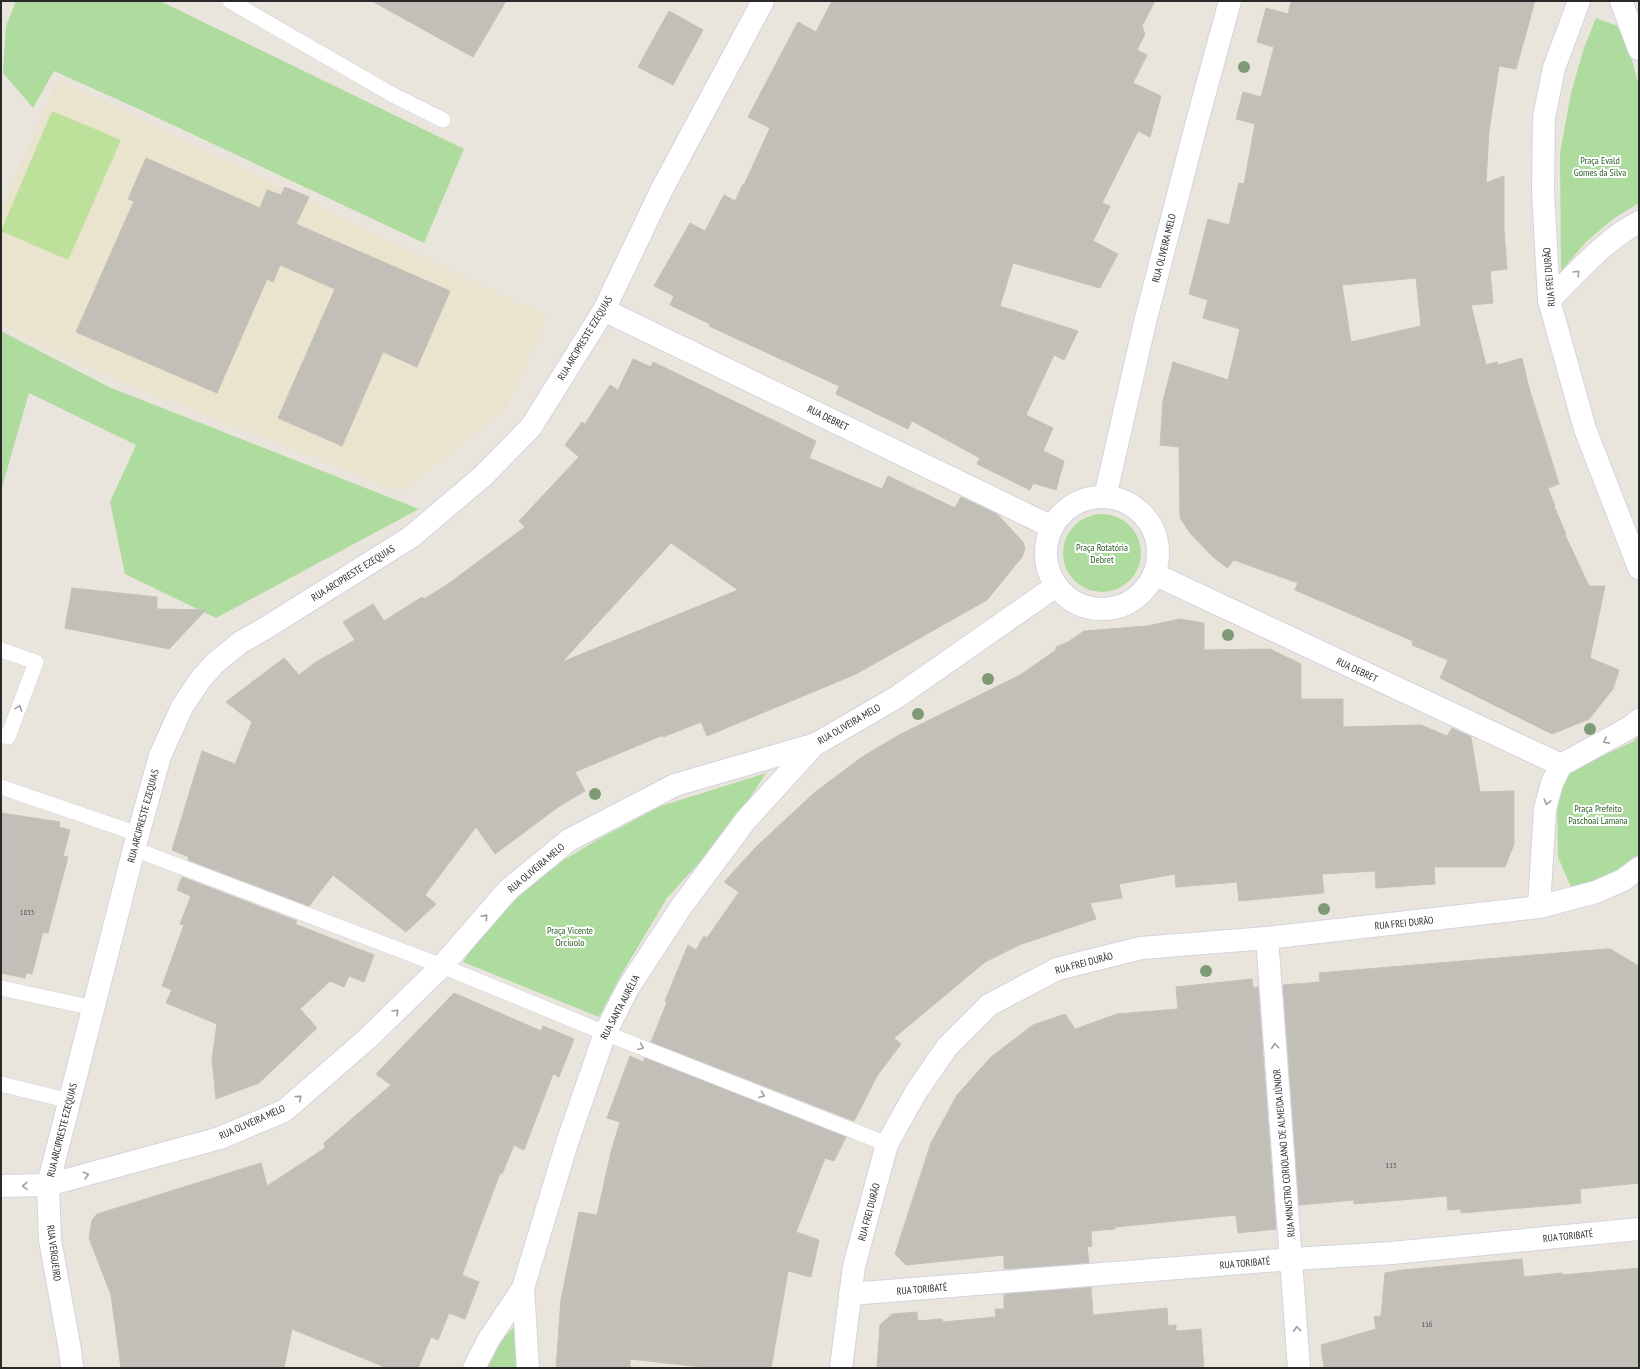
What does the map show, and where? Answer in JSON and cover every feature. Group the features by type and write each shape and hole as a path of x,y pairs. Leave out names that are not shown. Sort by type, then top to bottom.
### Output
{"street":[{"name":"RUA ARCIPRESTE EZEQUIAS","path":"48,1185 136,841 163,749 182,707 200,680 215,663 241,642 411,537 482,476 531,427 604,310 662,189 762,1"},
{"name":"RUA OLIVEIRA MELO","path":"1105,497 1145,322 1230,1"},
{"name":"RUA FREI DURÃO","path":"1579,1 1554,68 1544,117 1543,191 1549,300 1585,429 1639,568"},
{"path":"1621,1 1639,49"},
{"path":"1549,300 1595,254 1623,230 1639,222"},
{"name":"RUA DEBRET","path":"604,310 1052,527"},
{"path":"1105,497 1123,501 1139,511 1151,525 1158,543 1158,562 1152,579 1140,594 1124,604 1106,609 1086,607 1070,599 1056,586 1049,572 1046,557 1047,542 1052,527 1061,514 1074,504 1089,498 1105,497"},
{"name":"RUA DEBRET","path":"1154,574 1561,765"},
{"name":"RUA OLIVEIRA MELO","path":"48,1185 220,1138 284,1110 367,1040 442,966 508,890 570,840 675,785 816,744 897,697 1056,586"},
{"path":"1639,720 1629,728 1561,765 1552,783 1545,809 1539,907 1596,892 1623,880 1639,868"},
{"name":"RUA SANTA AURÉLIA","path":"528,1368 523,1288 567,1143 605,1033 628,988 686,901 746,820 816,744"},
{"name":"RUA FREI DURÃO","path":"841,1368 854,1266 887,1144 916,1092 947,1047 989,1004 1057,969 1133,950 1267,938 1539,907"},
{"name":"RUA MINISTRO CORIOLANO DE ALMEIDA JÚNIOR","path":"1267,938 1299,1368"},
{"path":"1,1186 48,1185"},
{"name":"RUA VERGUEIRO","path":"48,1185 50,1240 72,1368"},
{"name":"RUA TORIBATÉ","path":"850,1294 1292,1259 1392,1253 1639,1229"},
{"path":"474,1368 489,1339 523,1288"}],"lane":[{"path":"230,1 393,95 443,120"},
{"path":"1,650 36,662 8,737 1,734"},
{"path":"1,787 605,1033 887,1144"},
{"path":"1,988 94,1008"},
{"path":"1,1084 70,1100"}],"shaded area":[{"path":"58,79 548,317 505,410 401,492 95,371 1,325 1,208"}],"green space":[{"path":"16,1 160,1 464,149 424,243 143,111 54,71 33,108 3,73 6,26"},
{"name":"Praça Evald Gomes da Silva","path":"1596,18 1623,28 1639,86 1639,203 1613,219 1586,242 1561,271 1560,153 1571,93 1584,48"},
{"path":"52,111 121,140 68,260 1,231"},
{"path":"1,331 109,387 419,509 216,618 125,574 110,502 136,445 29,393 1,491"},
{"name":"Praça Rotatória Debret","path":"1094,514 1110,514 1124,520 1135,531 1141,545 1141,561 1135,575 1124,586 1110,592 1094,592 1080,586 1069,575 1063,561 1063,545 1069,531 1080,520"},
{"name":"Praça Prefeito Paschoal Lamana","path":"1639,736 1639,856 1610,876 1571,887 1558,857 1557,800 1566,773 1634,741"},
{"name":"Praça Vicente Orciuolo","path":"766,773 739,815 707,854 667,898 621,975 599,1017 463,962 479,937 495,919 528,888 562,861 599,839 661,806"},
{"path":"517,1323 521,1368 487,1368 494,1349"}],"building":[{"path":"372,1 506,1 473,57"},
{"path":"832,1 1155,1 1142,26 1145,34 1137,50 1147,55 1133,83 1161,96 1150,137 1138,131 1102,203 1110,206 1093,241 1118,254 1100,288 1013,263 1000,306 1078,331 1064,360 1054,355 1026,415 1053,428 1043,451 1064,461 1056,490 1033,483 1030,490 977,464 980,458 912,421 908,429 836,394 839,386 709,326 710,324 670,305 674,296 654,286 690,223 705,231 724,195 735,201 770,128 748,117 798,22 816,32"},
{"path":"1291,1 1535,1 1516,69 1499,66 1489,131 1486,183 1504,176 1504,230 1507,269 1490,271 1493,303 1471,305 1486,365 1497,362 1498,365 1522,358 1529,388 1559,484 1548,488 1554,506 1566,534 1565,535 1589,586 1605,586 1590,658 1619,670 1613,689 1589,719 1552,734 1440,678 1448,660 1412,645 1413,641 1295,590 1298,583 1234,560 1227,568 1212,556 1190,533 1180,518 1179,447 1160,445 1163,401 1173,362 1228,380 1240,329 1203,318 1208,300 1189,294 1208,219 1229,225 1239,183 1244,184 1255,124 1236,119 1243,92 1261,97 1274,47 1257,42 1266,8 1288,14","holes":["1416,278 1421,326 1351,342 1342,285"]},
{"path":"669,11 703,30 673,85 638,67"},
{"path":"146,158 260,208 267,190 281,195 285,187 309,197 296,224 450,291 417,367 383,352 342,446 278,418 335,289 280,265 273,282 267,279 217,393 76,332 134,201 128,199"},
{"path":"633,359 651,367 653,362 816,441 809,458 882,489 888,476 955,508 961,497 997,514 1023,542 1025,549 1022,557 987,600 856,674 707,736 701,722 663,737 663,735 575,772 585,791 561,805 495,854 476,827 425,895 436,904 406,932 333,875 309,906 188,860 189,857 172,850 202,751 235,764 252,722 226,702 284,658 299,675 316,662 355,640 343,622 373,604 384,621 422,597 424,599 448,584 525,527 519,521 579,457 565,445 582,422 585,424 610,385 618,390","holes":["671,543 738,590 562,662"]},
{"path":"72,588 157,597 157,609 206,610 169,649 65,628"},
{"path":"1180,619 1204,623 1204,650 1270,649 1301,664 1301,699 1343,699 1343,727 1421,725 1447,736 1452,728 1471,737 1480,792 1514,791 1514,844 1505,867 1434,867 1435,884 1376,888 1375,871 1322,874 1324,893 1239,901 1237,882 1176,887 1175,874 1119,884 1122,898 1090,903 1096,919 1019,945 985,962 894,1038 901,1044 877,1076 854,1121 651,1042 667,1002 665,1001 688,945 696,950 704,936 707,938 739,892 724,882 756,847 814,793 862,757 899,735 1020,675 1056,650 1056,647 1068,642 1084,631 1147,626"},
{"path":"1,813 60,822 59,827 70,830 63,856 68,857 48,933 43,932 32,974 26,973 25,978 1,973"},
{"path":"182,877 297,921 295,924 374,955 364,982 349,976 344,987 330,981 300,1009 317,1028 259,1083 216,1099 212,1059 217,1024 166,1003 172,990 162,986 184,925 180,924 191,896 177,890"},
{"path":"1610,949 1639,966 1639,1183 1580,1189 1581,1203 1461,1213 1461,1209 1448,1210 1447,1196 1354,1204 1354,1200 1299,1205 1283,985 1320,982 1319,973"},
{"path":"1252,979 1253,988 1258,987 1276,1229 1238,1233 1236,1215 1115,1227 1115,1229 1091,1231 1092,1246 1087,1247 1089,1263 1004,1269 1004,1255 906,1265 895,1254 931,1143 957,1095 991,1057 1033,1025 1065,1014 1075,1029 1117,1014 1178,1009 1176,987"},
{"path":"454,993 541,1031 543,1026 574,1039 559,1077 553,1074 524,1150 514,1145 502,1174 500,1173 462,1275 479,1282 465,1319 449,1313 438,1340 431,1337 418,1368 387,1368 292,1329 284,1368 121,1368 111,1295 89,1238 92,1220 97,1214 261,1163 267,1186 325,1148 324,1143 391,1085 376,1074"},
{"path":"630,1056 643,1062 645,1058 846,1137 834,1161 825,1158 796,1232 819,1240 811,1277 788,1271 771,1368 710,1368 630,1359 630,1368 556,1368 561,1299 579,1212 597,1215 611,1152 620,1122 607,1118"},
{"path":"1522,1259 1524,1277 1639,1268 1639,1368 1324,1368 1321,1345 1376,1329 1374,1317 1381,1316 1385,1273 1402,1270"},
{"path":"1091,1287 1093,1315 1167,1308 1168,1326 1176,1325 1176,1331 1201,1329 1204,1368 877,1368 880,1325 892,1314 917,1312 918,1321 942,1319 943,1322 996,1317 995,1309 1004,1309 1004,1294"}]}
